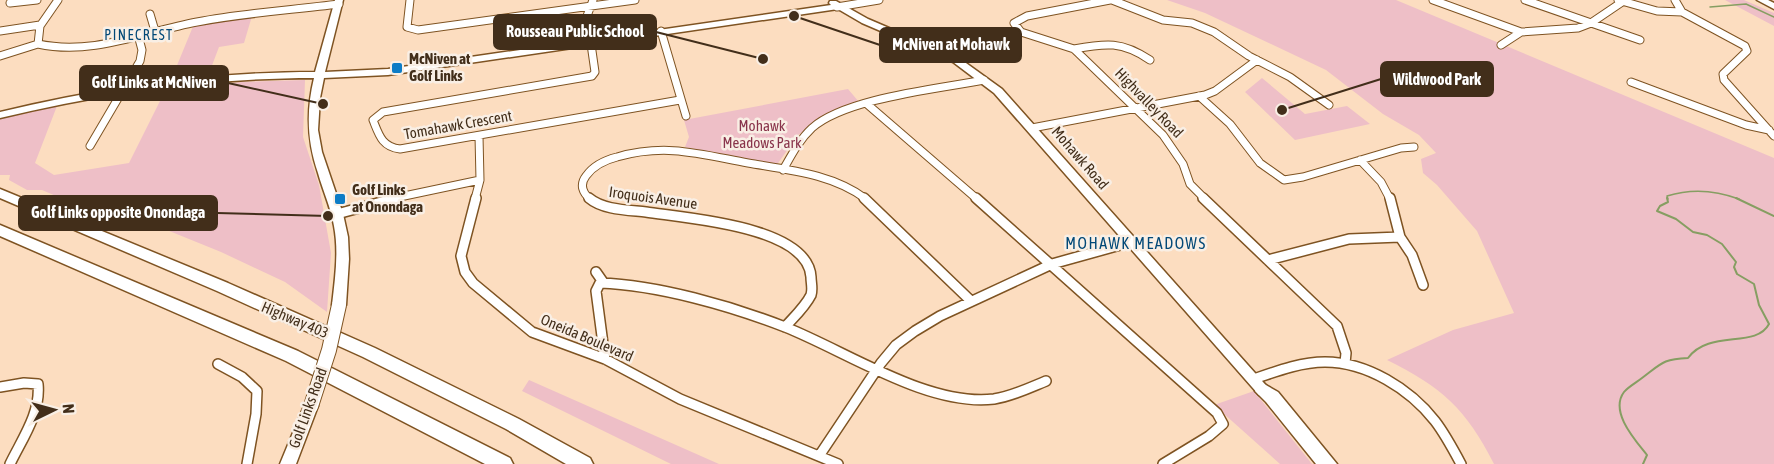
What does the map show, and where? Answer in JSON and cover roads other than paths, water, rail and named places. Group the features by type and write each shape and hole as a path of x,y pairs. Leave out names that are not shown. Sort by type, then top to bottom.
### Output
{"highway":[{"name":"Highway 403","path":"0,193 371,352 519,426 582,464"},
{"path":"0,230 292,356 503,464"},
{"path":"1259,385 1265,398 1316,456 1328,464"}],"main road":[{"path":"1761,0 1774,6"},
{"name":"Golf Links Road","path":"288,464 311,406 329,350 339,305 343,259 337,214 322,175 313,131 313,109 339,2"},
{"path":"0,115 123,91 221,78 388,72 833,3"},
{"name":"Mohawk Road","path":"833,3 864,21 956,60 984,80 1032,128 1259,385"}],"street":[{"path":"10,3 37,0"},
{"path":"38,44 36,39 40,25 58,0"},
{"path":"418,0 410,1 407,27 411,30 592,3 635,0"},
{"path":"833,3 879,0"},
{"path":"1111,0 1163,20 1192,23 1223,37 1257,60 1290,77 1329,105"},
{"name":"Highvalley Road","path":"1111,0 1027,16 1014,23 1020,32 1074,49 1163,135 1176,153 1197,192 1337,326 1346,352 1345,363"},
{"path":"1433,0 1521,32 1562,30 1592,23 1619,1 1657,11 1682,12 1745,46 1747,51 1745,55 1723,74 1733,91 1772,133"},
{"path":"1525,0 1640,40"},
{"path":"1675,0 1682,12"},
{"path":"0,56 38,44 57,48 74,48 198,22 339,2"},
{"path":"591,42 587,16 592,3"},
{"path":"150,14 154,31"},
{"path":"0,31 40,25"},
{"path":"661,31 686,116"},
{"path":"1501,45 1521,32"},
{"path":"90,146 140,61 142,50 138,35"},
{"name":"Tomahawk Crescent","path":"591,42 595,72 592,76 382,112 373,120 384,145 400,149 680,100"},
{"path":"1074,49 1112,42 1121,43 1150,60"},
{"path":"1032,128 1215,91 1257,60"},
{"path":"783,170 797,147 815,126 841,113 867,104 984,80"},
{"path":"1631,82 1772,133"},
{"path":"1198,96 1230,124 1260,163 1279,178 1291,180 1401,148 1414,147"},
{"path":"867,104 1052,264 1217,413 1222,424 1209,436 1162,464"},
{"name":"Oneida Boulevard","path":"479,136 480,180 461,256 465,272 473,283 532,332 605,359 680,399 838,464"},
{"name":"Iroquois Avenue","path":"785,327 805,304 813,286 812,270 798,251 780,240 746,228 694,217 614,207 595,202 586,196 582,188 584,178 593,168 609,160 632,153 677,149 836,182 863,197 971,301"},
{"path":"1360,160 1389,194 1400,237 1412,255 1423,285"},
{"path":"337,214 407,195 480,180"},
{"path":"1268,260 1349,239 1400,237"},
{"path":"819,456 896,345 915,331 940,315 1052,264 1131,242"},
{"path":"596,272 603,282"},
{"path":"605,359 596,291 603,282 632,284 785,327 945,396 991,399 1011,395 1046,381"},
{"path":"1259,385 1306,364 1345,363 1392,384 1418,402 1433,418 1461,464"},
{"path":"218,364 242,377 258,391 247,464"},
{"path":"0,387 24,383 38,384 40,393 36,408 10,464"}],"waterway":[{"path":"1710,7 1746,4 1774,17"},
{"path":"1668,199 1667,196 1676,193 1694,191 1712,192 1737,198"},
{"path":"1643,464 1647,455 1631,434 1622,417 1620,400 1624,392 1663,363 1673,359 1688,358 1697,349 1708,344 1754,336 1769,324 1759,305 1754,284 1737,274 1734,267 1736,262 1722,244 1707,235 1693,232 1676,219 1657,211 1660,206 1668,202 1667,198"},
{"path":"1737,198 1774,216"}],"place":[{"name":"McNiven at Mohawk","path":"794,16"},
{"name":"Rousseau Public School","path":"763,59"},
{"name":"McNiven at Golf Links","path":"397,68"},
{"name":"Golf Links at McNiven","path":"323,104"},
{"name":"Wildwood Park","path":"1282,110"},
{"name":"Golf Links at Onondaga","path":"340,199"},
{"name":"Golf Links opposite Onondaga","path":"328,216"}],"district":[{"name":"PINECREST","path":"139,35"},
{"name":"MOHAWK MEADOWS","path":"1136,243"}],"park label":[{"name":"Mohawk Meadows Park","path":"762,134"}]}
